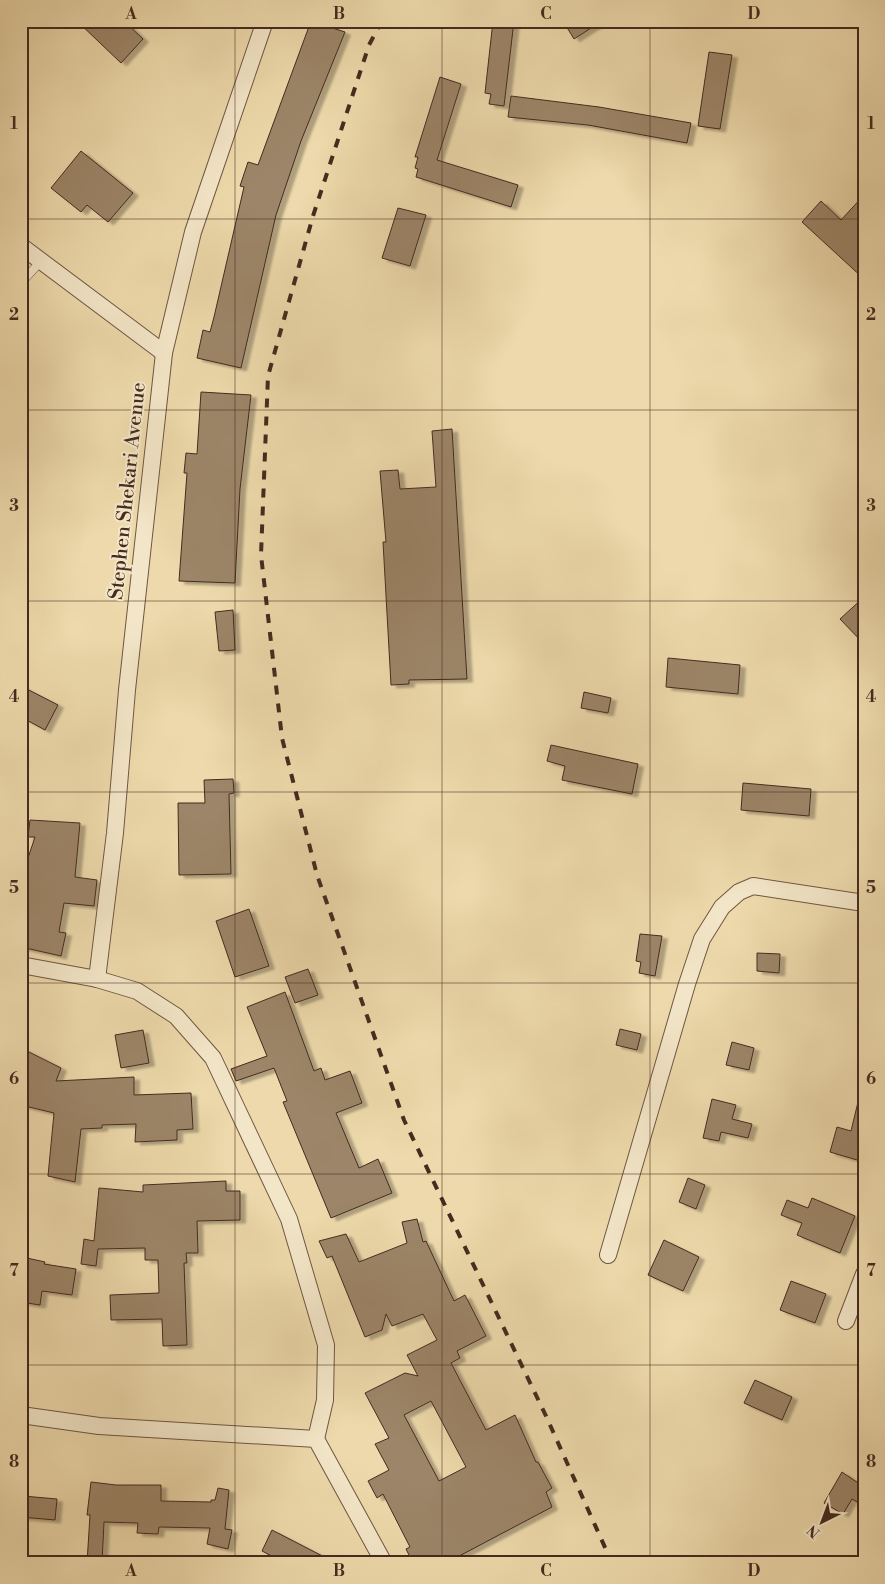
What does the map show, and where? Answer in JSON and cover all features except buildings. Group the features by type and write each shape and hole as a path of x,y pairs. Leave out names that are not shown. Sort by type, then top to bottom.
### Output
{"street":[{"name":"Stephen Shekari Avenue","path":"97,979 115,832 127,690 164,353 193,232 265,21"},
{"path":"21,246 164,353"},
{"path":"608,1255 686,984 702,939 722,907 739,892 753,886 864,904"},
{"path":"21,965 97,979 137,992 176,1016 213,1058 289,1219 326,1345 324,1400 316,1439 384,1563"},
{"path":"846,1321 864,1274"},
{"path":"21,1415 99,1426 316,1439"}],"lane":[{"path":"21,283 41,261"}],"railway":[{"path":"382,21 369,45 313,216 268,376 261,555 282,738 317,875 404,1120 546,1416 612,1563"}]}
